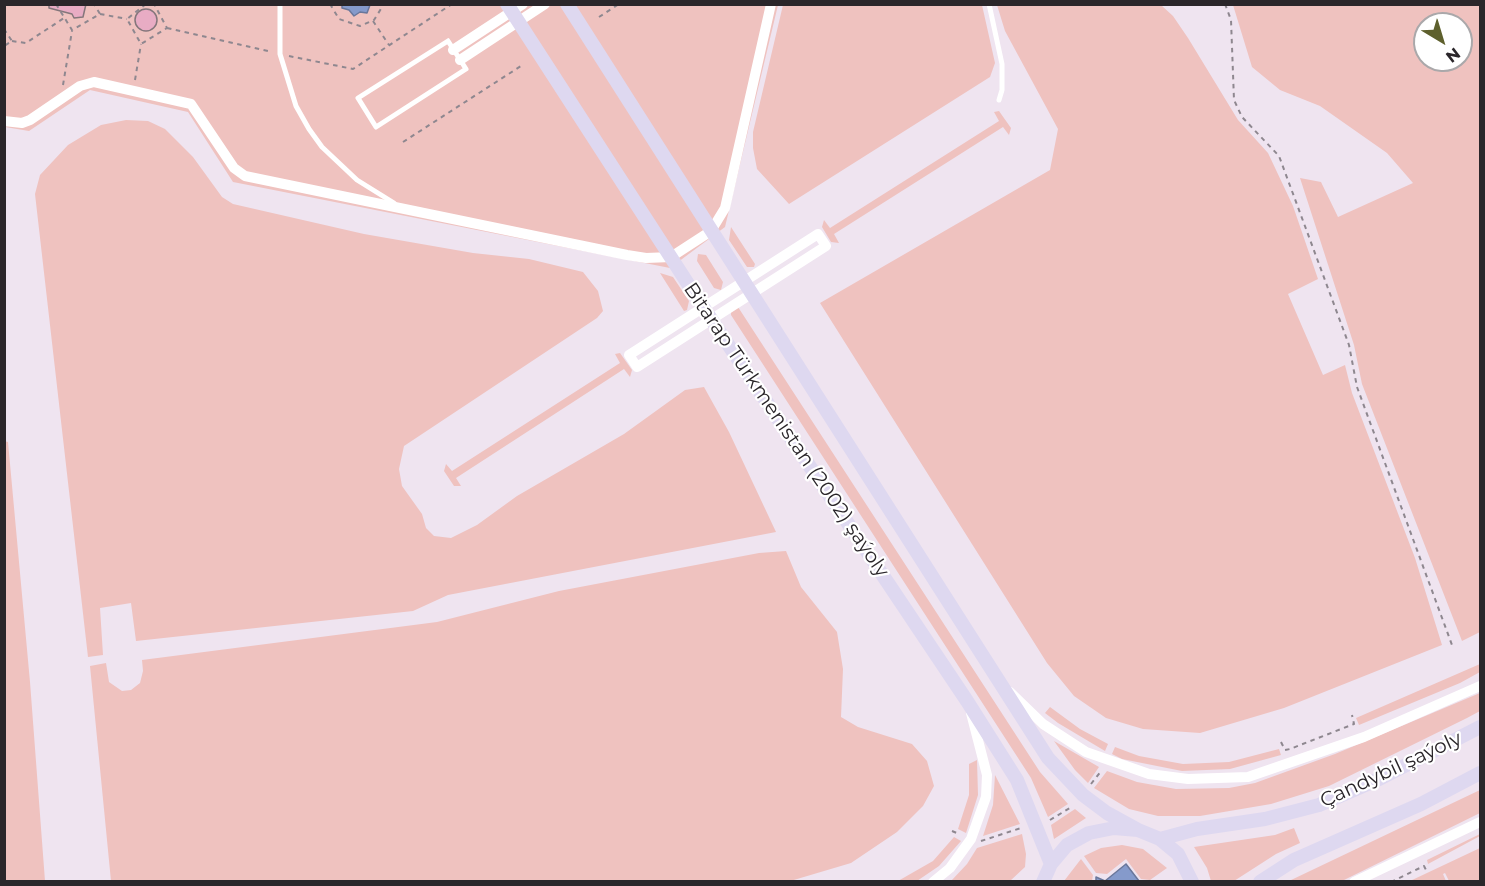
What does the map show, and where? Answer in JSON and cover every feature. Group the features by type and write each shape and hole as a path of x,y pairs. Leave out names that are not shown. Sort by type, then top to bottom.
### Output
{"street":[{"path":"453,50 515,11 545,4"},
{"name":"Bitarap Türkmenistan (2002) şaýoly","path":"567,4 1048,758 1072,786 1107,813 1138,830"},
{"path":"4,121 22,123 30,120 80,87 94,82 134,90 191,104 234,168 244,176 627,255 646,258 671,257 711,231 725,208 771,4"},
{"path":"460,60 515,11"},
{"name":"Bitarap Türkmenistan (2002) şaýoly","path":"515,11 671,257 967,701 1017,780 1051,864"},
{"path":"818,234 826,246 752,294 637,368 629,355 818,234"},
{"name":"Bitarap Türkmenistan (2002) şaýoly","path":"999,682 1043,724 1086,752 1149,774 1188,779 1248,777 1364,737 1480,686"},
{"path":"933,882 950,868 971,839 986,797 987,775 967,701"},
{"name":"Çandybil şaýoly","path":"1160,839 1197,829 1265,819 1319,804 1379,779 1480,727"},
{"name":"Çandybil şaýoly","path":"1260,882 1294,860 1420,804 1480,773"},
{"path":"1354,882 1480,822"},
{"path":"1042,882 1051,864 1067,845 1089,833 1113,828 1138,830 1160,839 1178,854 1192,882"}],"lane":[{"path":"280,4 280,54 296,106 322,147 357,180 380,196 410,211"},
{"path":"988,4 1002,64 1002,90 999,100"},
{"path":"448,40 453,50 466,69 376,127 358,98 448,40"}],"path":[{"path":"56,4 72,30 61,99"},
{"path":"93,4 100,14"},
{"path":"72,30 100,14 127,19 146,4"},
{"path":"154,4 167,28"},
{"path":"330,4 334,14 345,23 360,26 373,21 384,4"},
{"path":"141,44 167,28 353,69 452,4"},
{"path":"599,17 619,4"},
{"path":"1225,4 1232,20 1234,100 1242,117 1279,156 1349,345 1357,387 1452,645"},
{"path":"4,46 12,41 26,43 64,18"},
{"path":"127,19 141,44 134,90"},
{"path":"373,21 389,45"},
{"path":"4,29 12,41"},
{"path":"403,142 521,66"},
{"path":"1281,742 1285,750 1290,749 1354,724 1352,715"},
{"path":"1090,786 1103,769"},
{"path":"1050,820 1073,806"},
{"path":"979,842 1021,828"},
{"path":"1391,882 1424,866 1426,872"}],"shaded area":[{"path":"4,5 778,5 725,227 670,268 233,182 188,112 90,90 29,131 5,127"},
{"path":"783,5 982,5 995,63 990,77 789,204 757,169 753,148 753,132"},
{"path":"997,5 1161,5 1173,16 1238,120 1268,153 1293,206 1318,279 1288,294 1323,375 1345,365 1352,393 1415,558 1442,645 1284,708 1200,733 1143,729 1106,718 1074,696 1047,663 820,303 1050,170 1058,129 1005,31"},
{"path":"1233,5 1480,5 1480,632 1462,641 1362,384 1354,345 1300,178 1321,182 1338,217 1413,183 1387,153 1320,106 1280,90 1252,67"},
{"path":"999,111 1011,128 1009,135 1003,127 834,234 839,243 831,242 822,227 824,220 830,228 999,121 994,112"},
{"path":"126,120 148,121 165,129 193,157 222,197 233,204 364,234 473,253 529,259 583,272 598,291 603,311 597,318 404,446 399,469 402,486 422,514 426,528 434,536 451,538 477,525 517,496 624,434 685,390 704,387 729,432 776,532 448,595 413,611 136,641 131,603 100,608 103,655 88,657 35,194 40,175 68,145 101,125"},
{"path":"731,227 755,264 754,267 747,267 729,240"},
{"path":"698,254 706,255 723,282 721,290 714,288 697,261"},
{"path":"660,273 673,277 689,301 687,310 684,311"},
{"path":"738,307 1040,772 1068,804 1048,817 1031,778 731,315 731,312"},
{"path":"620,353 632,370 630,377 624,369 456,478 461,486 454,486 444,471 446,464 452,471 620,363 615,354"},
{"path":"4,441 8,442 45,881 5,881"},
{"path":"786,551 801,587 837,632 843,669 841,717 858,727 912,744 927,761 934,786 923,806 897,832 851,863 787,882 111,881 90,666 106,663 109,682 122,691 131,690 140,683 143,671 142,660 437,622 559,591 759,553"},
{"path":"1480,664 1480,672 1460,683 1359,725 1356,718"},
{"path":"1480,693 1480,711 1467,718 1329,786 1271,804 1200,816 1158,816 1129,809 1094,788 1107,771 1137,782 1176,789 1229,788 1255,783 1335,754"},
{"path":"1050,707 1080,729 1108,744 1105,751 1045,713"},
{"path":"1054,741 1099,767 1088,783 1075,770"},
{"path":"1115,747 1139,756 1183,764 1229,762 1279,749 1281,755 1230,769 1182,771 1122,759 1112,754"},
{"path":"977,760 978,795 966,833 958,829 969,795 969,764"},
{"path":"995,775 1020,824 983,836 993,805"},
{"path":"1480,790 1480,813 1342,881 1289,881"},
{"path":"1075,809 1086,818 1054,839 1051,825"},
{"path":"1294,828 1300,843 1276,854 1234,881 1211,881 1207,868 1194,847 1275,835"},
{"path":"1022,834 1026,854 1025,867 1010,881 951,881 967,864 977,848"},
{"path":"1480,834 1480,836 1428,864 1427,860"},
{"path":"954,837 961,841 939,866 917,881 898,881 933,861"},
{"path":"1122,845 1143,849 1167,868 1150,880 1141,879 1126,859 1107,874 1096,873 1084,856 1101,848"},
{"path":"1480,848 1480,881 1449,881 1445,873 1443,874 1446,881 1410,881"},
{"path":"1081,859 1093,875 1092,881 1064,881"}],"water":[{"path":"342,4 370,5 367,13 360,12 354,16 349,10 342,8"},
{"path":"1126,864 1139,881 1105,881"}],"building":[{"path":"49,4 86,4 83,17 74,18 72,14 49,8"},
{"path":"146,9 154,12 157,20 154,28 146,31 138,28 135,20 138,12"}]}
